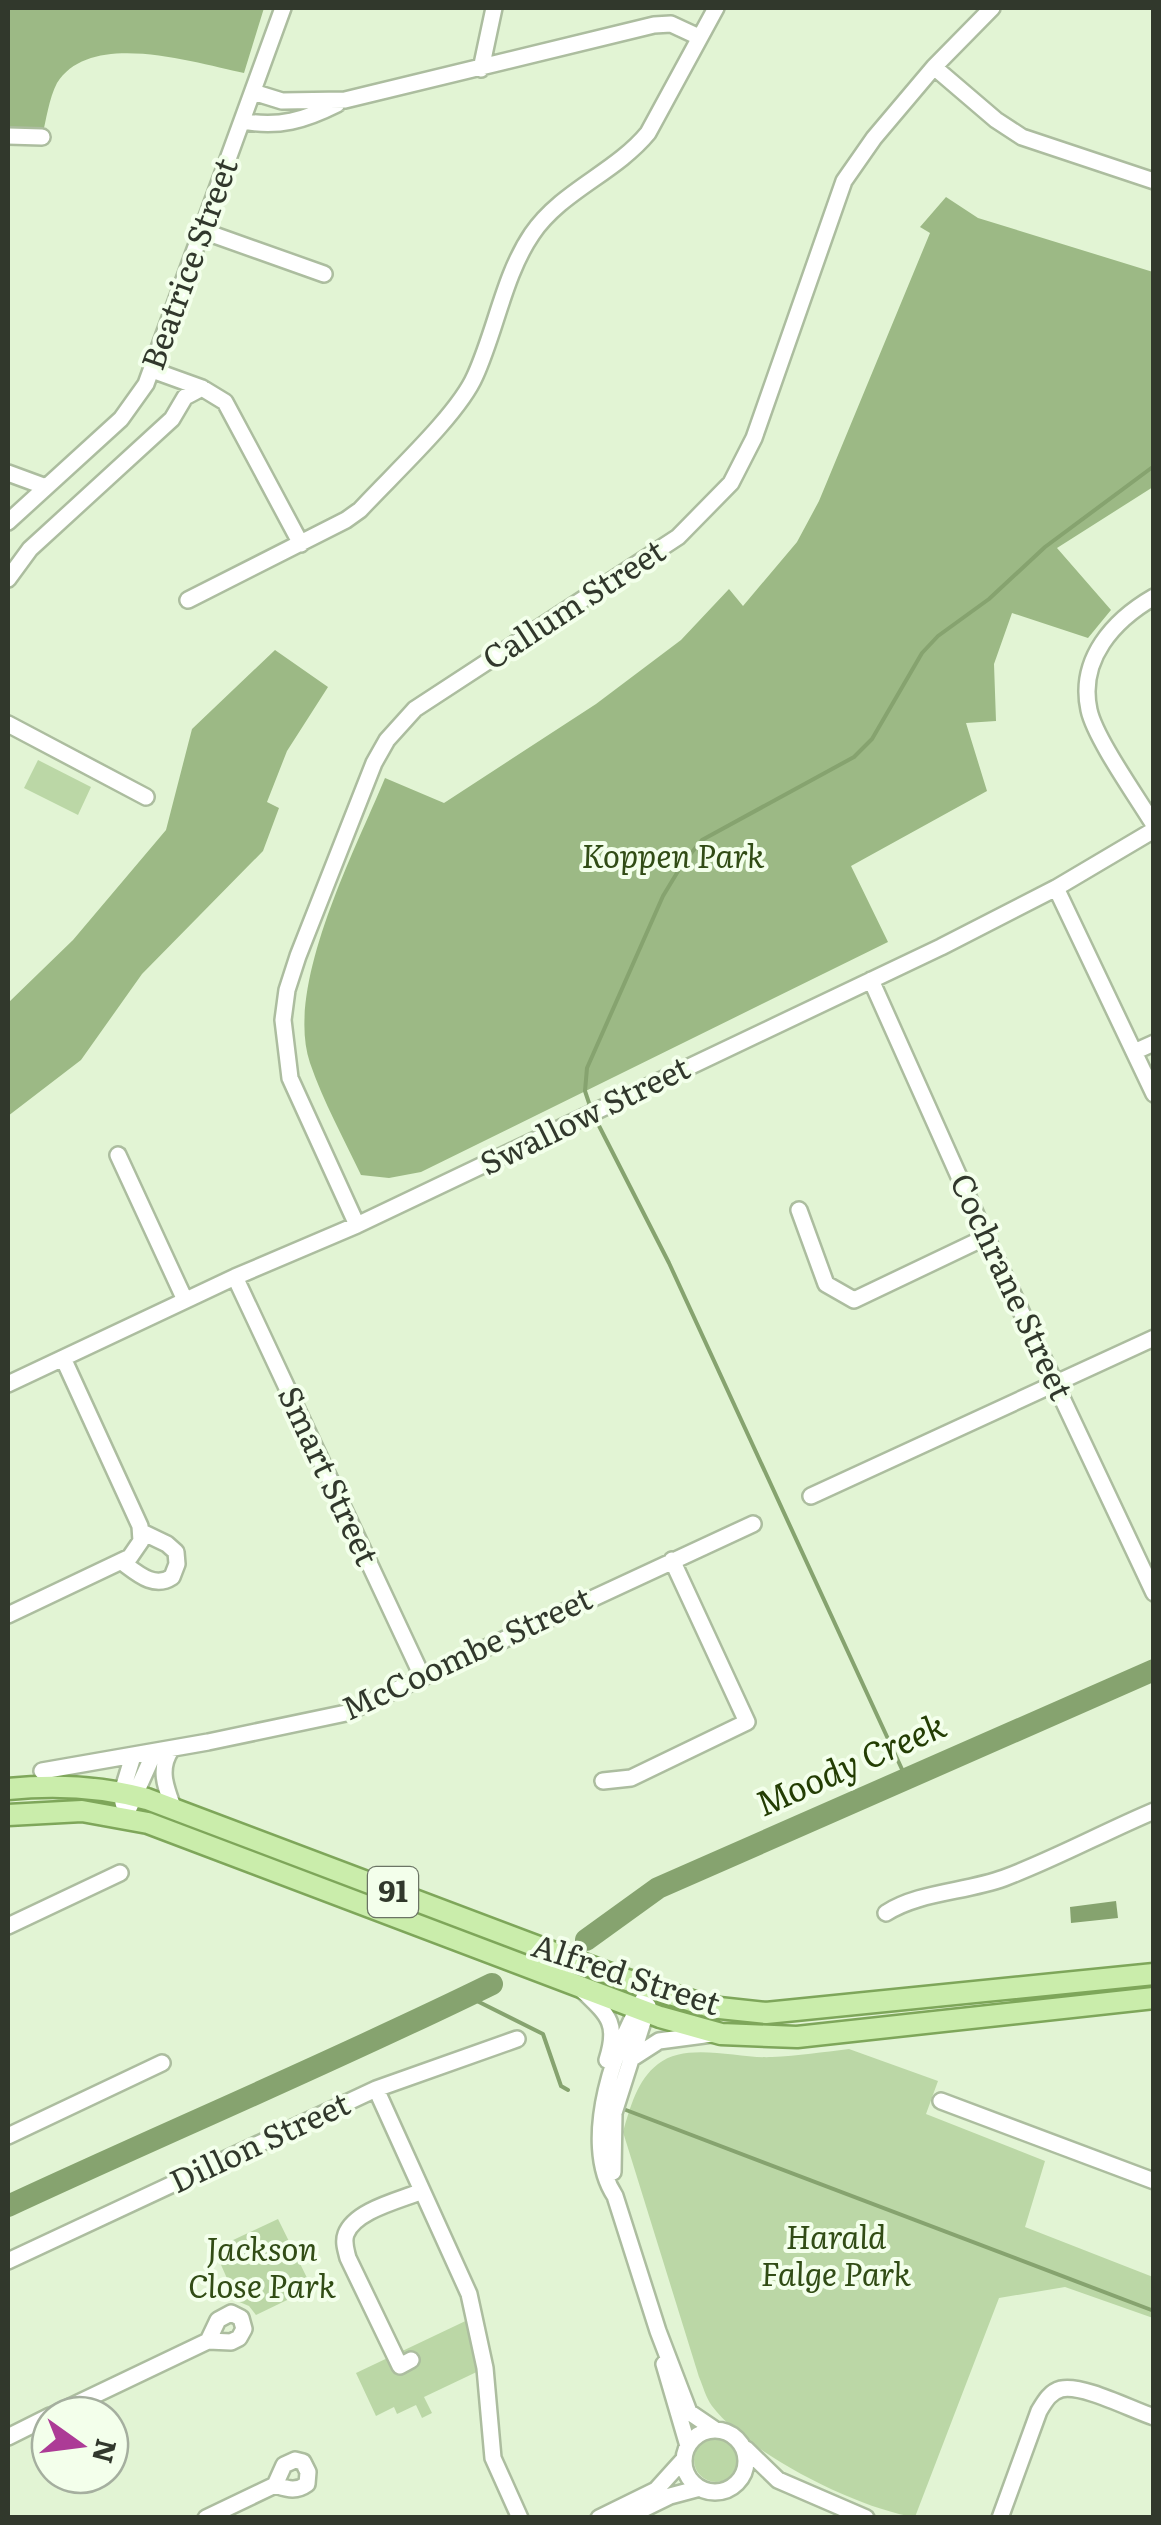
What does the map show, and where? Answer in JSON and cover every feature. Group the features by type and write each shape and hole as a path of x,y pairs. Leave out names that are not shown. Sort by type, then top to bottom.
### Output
{"main road":[{"name":"91","path":"8,1788 70,1786 129,1794"},
{"name":"Alfred Street","path":"129,1794 173,1807 650,1989 710,2007 766,2013 1154,1974"},
{"name":"91","path":"8,1814 50,1810 125,1817"},
{"name":"Alfred Street","path":"125,1817 642,2010 721,2034 796,2038 1154,1998"}],"street":[{"name":"Beatrice Street","path":"8,522 121,418 139,396 152,370 283,8"},
{"path":"481,69 494,8"},
{"path":"188,600 360,510 466,393 521,252 534,230 553,210 633,151 648,134 716,8"},
{"name":"Callum Street","path":"358,1225 290,1078 283,1020 286,990 298,956 374,763 387,740 415,709 678,538 730,483 754,438 844,182 874,138 934,67 992,8"},
{"path":"242,121 278,126 346,100 654,25 670,24 699,36"},
{"path":"934,67 1022,137 1154,182"},
{"path":"253,92 282,101 346,100"},
{"path":"8,136 42,137"},
{"path":"202,232 324,274"},
{"path":"152,370 216,394 233,415 301,544"},
{"path":"8,579 30,548 172,419 185,398 202,388"},
{"path":"8,474 46,487"},
{"path":"1154,597 1132,610 1105,638 1090,674 1088,695 1094,724 1154,827"},
{"path":"8,724 146,796"},
{"name":"Swallow Street","path":"11,1383 235,1277 358,1225 871,980 1056,888 1154,827"},
{"path":"1056,888 1154,1094"},
{"name":"Cochrane Street","path":"871,980 986,1237 1154,1594"},
{"path":"1134,1052 1154,1043"},
{"path":"118,1155 185,1300"},
{"path":"799,1210 826,1284 854,1300 986,1237"},
{"name":"Smart Street","path":"235,1277 422,1676"},
{"path":"811,1496 1154,1338"},
{"path":"63,1358 142,1532 176,1552 172,1577 160,1583 122,1562"},
{"path":"8,1364 11,1383"},
{"name":"McCoombe Street","path":"42,1771 346,1713 752,1524"},
{"path":"8,1615 122,1562 137,1550 142,1532"},
{"path":"1136,1553 1154,1546"},
{"path":"603,1782 631,1778 747,1722 672,1560"},
{"path":"129,1794 162,1751 173,1807"},
{"path":"125,1817 134,1756"},
{"path":"886,1913 915,1900 1008,1877 1154,1811"},
{"path":"8,1926 120,1873"},
{"path":"574,1983 604,2012 613,2032 594,2110 594,2138 602,2156"},
{"path":"650,1989 604,2100 602,2156 607,2182 689,2412 714,2429 728,2432 778,2480"},
{"path":"614,2196 614,2113 642,2010"},
{"path":"630,2059 658,2041 721,2034"},
{"name":"Dillon Street","path":"8,2260 376,2089 518,2039"},
{"path":"8,2136 162,2064"},
{"path":"376,2089 451,2251 476,2316 493,2458 520,2518"},
{"path":"941,2101 1154,2181"},
{"path":"400,2366 344,2242 347,2230 360,2218 422,2191"},
{"path":"658,2331 688,2476 700,2488"},
{"path":"95,2395 208,2341"},
{"path":"1000,2518 1048,2397 1059,2390 1073,2389 1154,2418"},
{"path":"629,2513 666,2483 698,2434 714,2429"},
{"path":"739,2481 746,2464 743,2446"},
{"path":"599,2518 629,2513 700,2488 725,2491 739,2481 755,2477 778,2480 866,2518"},
{"path":"206,2518 276,2485"}],"green space":[{"path":"8,8 264,8 244,73 145,54 94,57 73,67 57,83 42,137 8,136"},
{"name":"Koppen Park","path":"946,197 978,218 1153,272 1153,487 1057,548 1111,610 1088,638 1012,613 994,664 996,721 966,723 987,791 851,866 888,942 421,1172 389,1178 361,1175 310,1063 305,1032 307,996 326,919 385,778 444,803 596,704 681,640 729,589 743,606 797,542 819,501 930,233 920,227"},
{"path":"275,650 328,687 287,751 267,802 279,808 263,851 142,974 81,1060 8,1116 8,1003 73,940 166,830 192,729"},
{"path":"38,760 91,787 78,815 24,788"},
{"name":"Harald Falge Park","path":"849,2049 938,2081 926,2114 1045,2161 1025,2227 1153,2277 1153,2318 1065,2287 999,2298 915,2517 864,2503 805,2476 750,2442 712,2406 699,2377 623,2132 645,2078 670,2057 698,2052 772,2057"},
{"name":"Jackson Close Park","path":"278,2219 312,2288 256,2315 249,2306 237,2301 214,2249"},
{"path":"476,2316 485,2368 424,2397 432,2413 422,2418 416,2405 397,2414 394,2407 376,2416 356,2373"},
{"path":"716,2438 731,2445 738,2460 731,2475 716,2482 701,2475 694,2460 701,2445"}],"shaded area":[{"path":"1116,1901 1118,1918 1071,1923 1070,1907"}],"waterway":[{"path":"591,1109 585,1091 587,1068 663,896 702,840 854,757 872,739 922,653 938,636 989,599 1045,547 1154,466"},
{"path":"595,1118 669,1263 906,1778"},
{"name":"Moody Creek","path":"586,1940 658,1888 1154,1670"},
{"name":"Moody Creek","path":"8,2206 492,1984"},
{"path":"467,1996 543,2034 561,2086 568,2090"},
{"path":"626,2110 1154,2311"}]}
